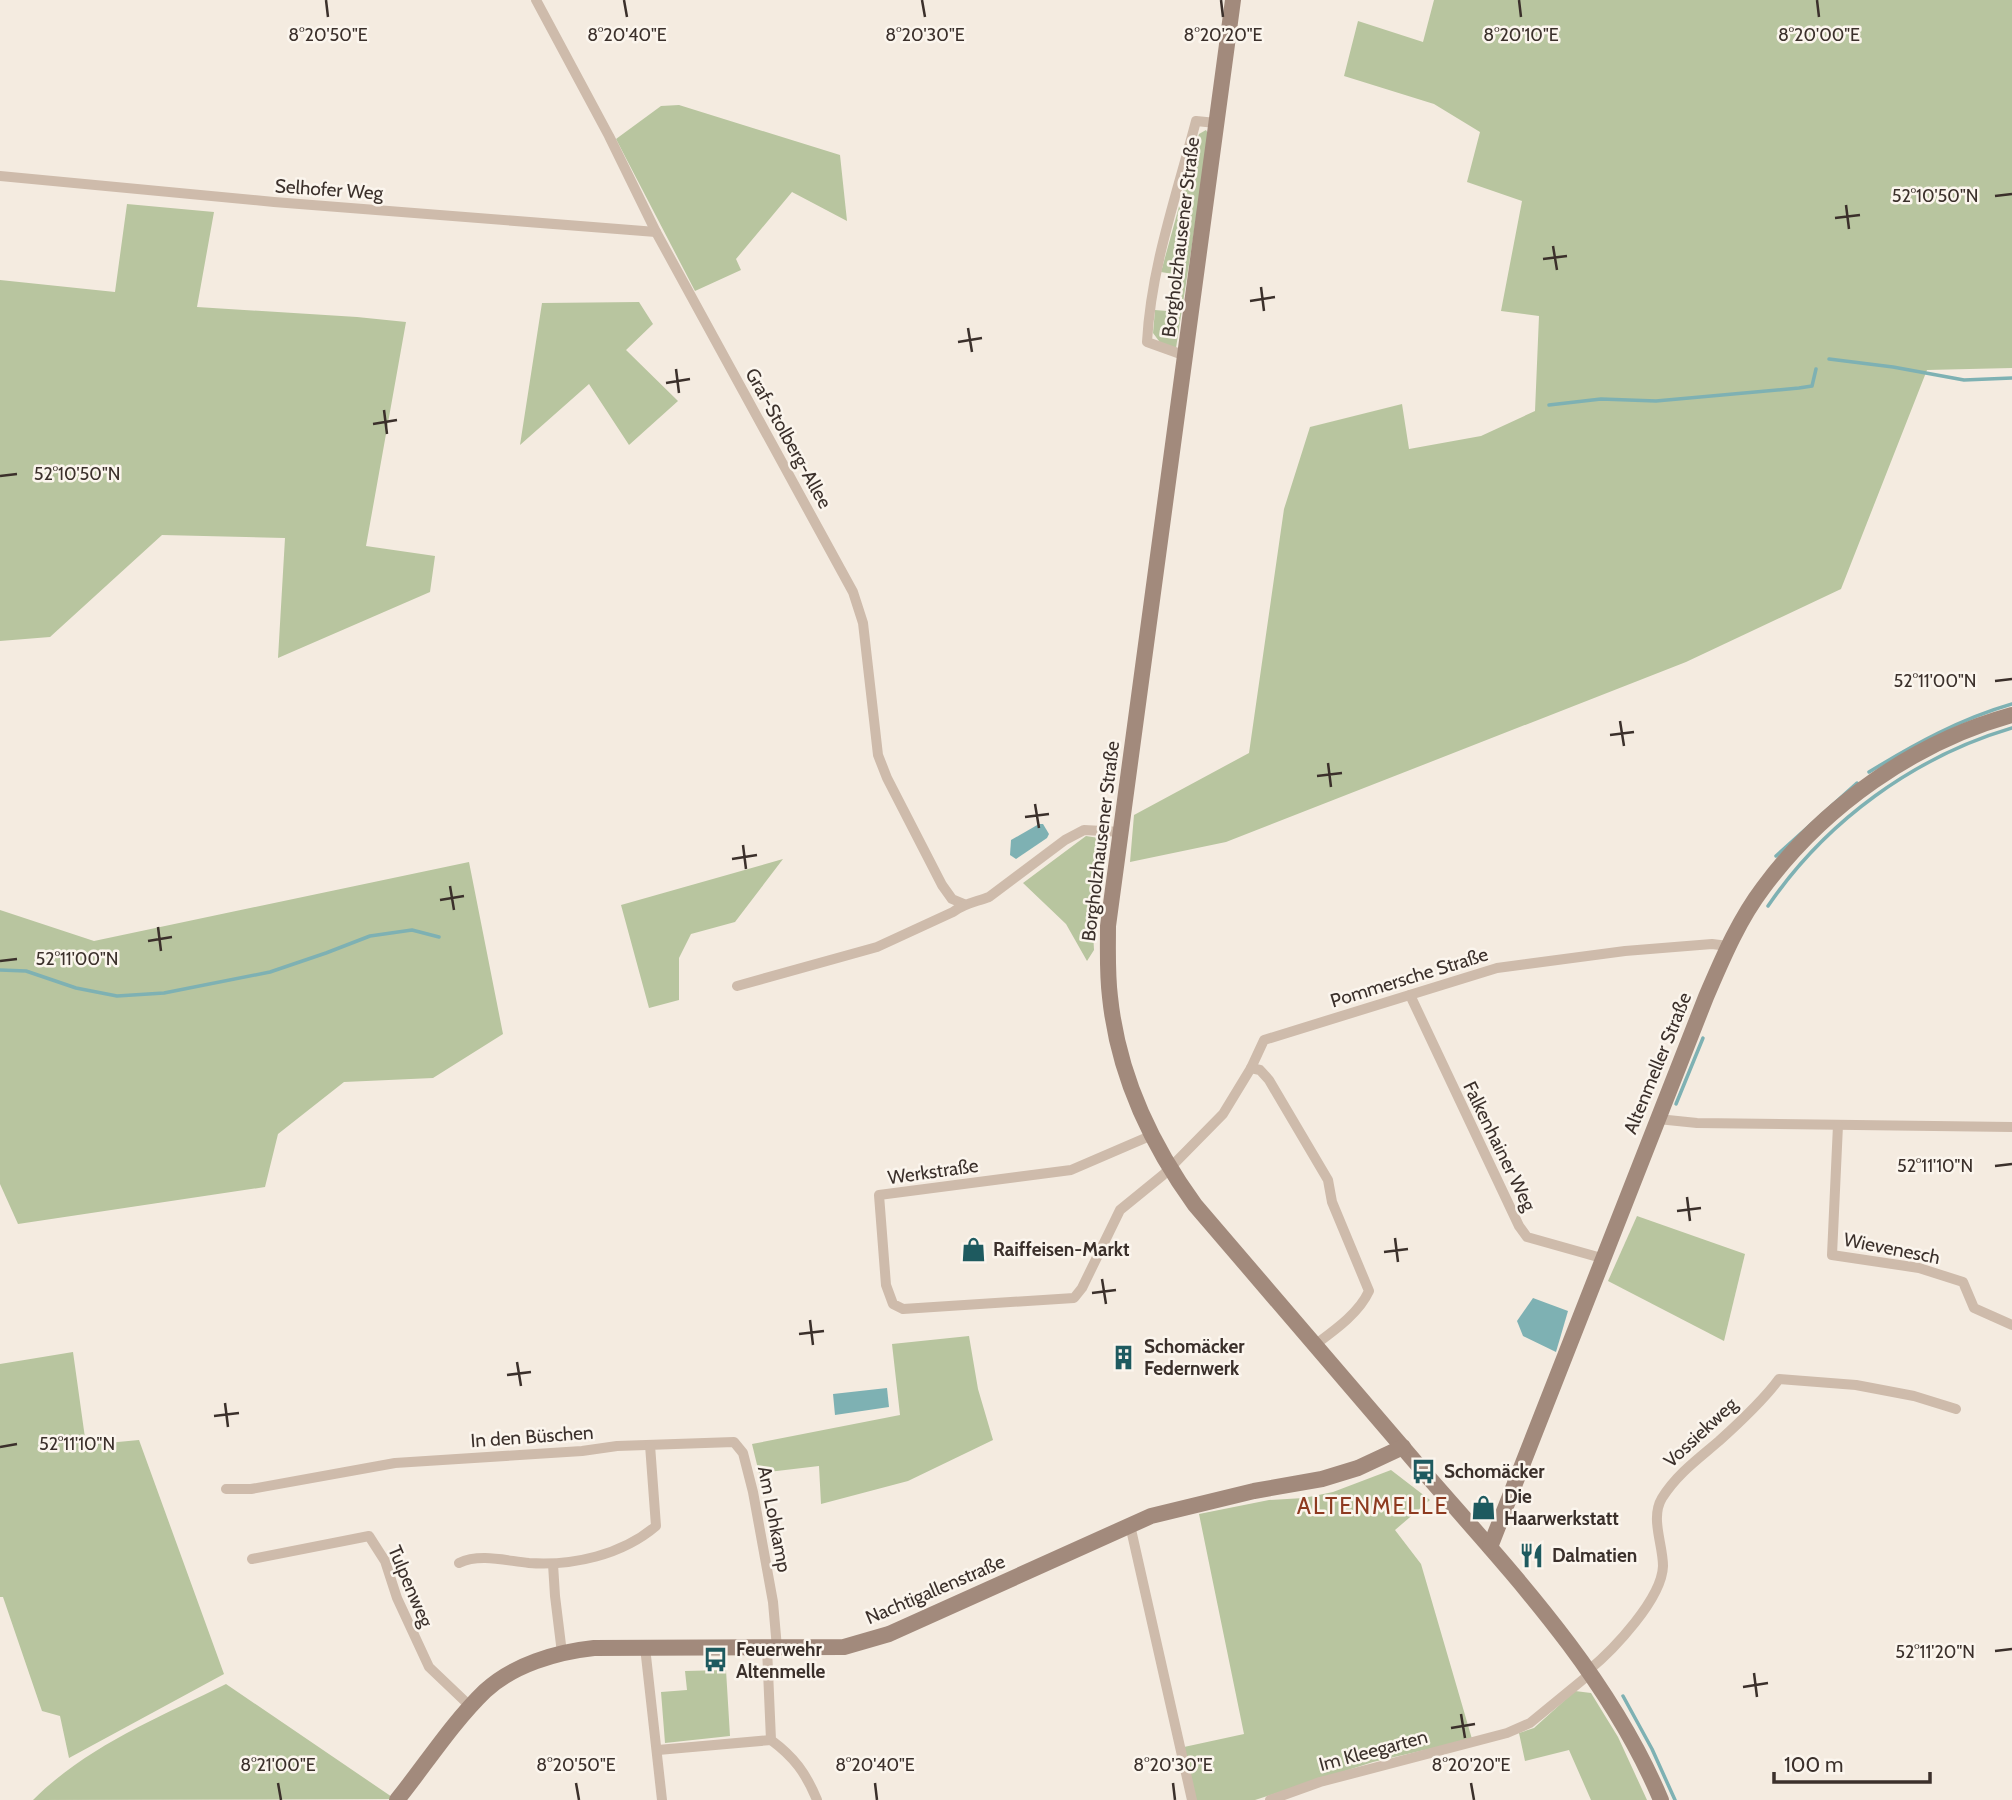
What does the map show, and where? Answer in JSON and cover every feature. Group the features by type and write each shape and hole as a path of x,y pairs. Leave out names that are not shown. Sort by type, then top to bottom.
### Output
{"street":[{"name":"Graf-Stolberg-Allee","path":"536,0 609,136 656,232 853,592 863,623 878,755 942,885 952,899 964,904"},
{"name":"Borgholzhausener Straße","path":"1233,0 1108,926 1109,993 1118,1049 1150,1136 1169,1169 1195,1205 1490,1547 1590,1672 1635,1744 1661,1800"},
{"name":"Borgholzhausener Straße","path":"1186,356 1147,342 1148,320 1157,263 1196,121 1216,123"},
{"name":"Selhofer Weg","path":"0,176 274,202 656,232"},
{"name":"Altenmeller Straße","path":"1490,1547 1728,946 1762,889 1794,850 1838,807 1917,753 1956,735 2012,715"},
{"path":"737,986 877,947 953,912 964,904 989,897 1084,830 1121,832"},
{"name":"Pommersche Straße","path":"1074,1298 1082,1288 1120,1210 1169,1169 1223,1114 1251,1068 1264,1040 1474,974 1523,964 1634,950 1712,944 1728,946"},
{"name":"Falkenhainer Weg","path":"1410,995 1482,1150 1527,1237 1605,1259"},
{"path":"1251,1068 1260,1070 1269,1080 1328,1180 1332,1202 1369,1291 1366,1299 1349,1317 1315,1344"},
{"path":"1658,1119 1683,1123 2012,1127"},
{"name":"Wievenesch","path":"1838,1125 1832,1255 1919,1268 1963,1282 1974,1308 2012,1325"},
{"name":"Werkstraße","path":"1074,1298 903,1309 893,1304 886,1285 879,1195 1071,1170 1150,1136"},
{"name":"Vossiekweg","path":"1590,1672 1643,1611 1660,1582 1663,1570 1656,1516 1660,1502 1672,1483 1779,1379 1856,1385 1914,1396 1956,1409"},
{"name":"Am Lohkamp","path":"650,1444 734,1442 743,1453 767,1567 772,1648"},
{"path":"459,1563 489,1558 554,1564 575,1562 612,1551 642,1538 656,1526 650,1444"},
{"name":"In den Büschen","path":"226,1489 251,1489 395,1463 650,1444"},
{"name":"Nachtigallenstraße","path":"397,1800 471,1707 487,1690 519,1668 562,1653 594,1648 844,1647 889,1634 1151,1516 1322,1479 1358,1468 1403,1447"},
{"path":"1130,1525 1192,1800"},
{"name":"Tulpenweg","path":"252,1559 369,1536 385,1561 397,1598 429,1667 471,1707"},
{"path":"554,1564 562,1653"},
{"path":"645,1647 662,1800"},
{"path":"771,1740 772,1648"},
{"name":"Im Kleegarten","path":"1270,1800 1320,1782 1507,1733 1530,1723 1590,1672"},
{"path":"657,1750 771,1740 790,1754 811,1785 817,1800"}],"green space":[{"path":"1434,0 2012,0 2012,368 1927,370 1841,589 1686,662 1226,842 1130,862 1134,815 1249,753 1284,509 1310,427 1402,404 1409,449 1481,436 1535,411 1539,316 1501,311 1522,201 1467,182 1480,132 1434,104 1344,76 1358,21 1423,42"},
{"path":"679,105 840,155 847,221 792,192 736,259 741,270 695,291 616,139 661,106"},
{"path":"1206,130 1209,135 1176,348 1162,345 1153,333 1155,310 1167,311 1173,274 1161,272 1199,134"},
{"path":"127,204 214,212 197,307 406,322 366,546 435,556 430,592 278,658 285,538 162,535 50,637 0,641 0,280 115,292"},
{"path":"639,302 653,324 626,350 678,401 629,445 589,384 520,445 542,303"},
{"path":"1086,836 1105,839 1092,914 1094,950 1087,961 1066,924 1023,883"},
{"path":"783,859 735,922 691,934 679,958 679,1000 649,1008 621,905"},
{"path":"469,862 503,1034 433,1078 344,1082 278,1134 265,1187 18,1224 0,1184 0,910 94,941"},
{"path":"1637,1216 1745,1254 1724,1341 1608,1281"},
{"path":"969,1336 978,1389 993,1440 908,1481 821,1504 819,1466 759,1473 752,1444 900,1415 892,1344"},
{"path":"73,1352 86,1445 139,1440 224,1674 69,1758 60,1716 42,1711 3,1597 0,1597 0,1364"},
{"path":"1391,1470 1430,1500 1395,1530 1421,1564 1472,1739 1373,1762 1255,1800 1196,1800 1184,1747 1244,1734 1199,1514 1269,1500 1304,1498 1333,1492"},
{"path":"726,1670 730,1736 665,1743 661,1692 687,1690 685,1671"},
{"path":"226,1684 395,1799 33,1800 76,1764 124,1734"},
{"path":"1575,1691 1591,1693 1618,1737 1647,1800 1591,1800 1569,1750 1525,1761 1519,1733 1534,1728"}],"water":[{"path":"1043,824 1049,834 1047,838 1016,859 1010,855 1011,840"},
{"path":"1533,1298 1568,1311 1556,1352 1523,1336 1517,1321"},
{"path":"887,1388 889,1407 835,1415 833,1394"}],"waterway":[{"path":"1829,359 1964,380 2012,378"},
{"path":"1549,405 1601,399 1656,401 1799,388 1812,386 1816,369"},
{"path":"1869,772 1938,733 2012,704"},
{"path":"1768,906 1817,846 1875,796 1941,756 2012,728"},
{"path":"1776,856 1857,783"},
{"path":"0,970 26,971 76,988 117,996 164,993 270,972 370,936 412,930 439,937"},
{"path":"1676,1104 1703,1038"},
{"path":"1623,1696 1652,1749 1675,1800"}],"place":[{"name":"Raiffeisen-Markt","path":"973,1249"},
{"name":"Schomäcker Federnwerk","path":"1124,1357"},
{"name":"Schomäcker","path":"1424,1471"},
{"name":"Die Haarwerkstatt","path":"1484,1507"},
{"name":"Dalmatien","path":"1532,1555"},
{"name":"Feuerwehr Altenmelle","path":"716,1660"}],"district":[{"name":"ALTENMELLE","path":"1373,1506"}]}
